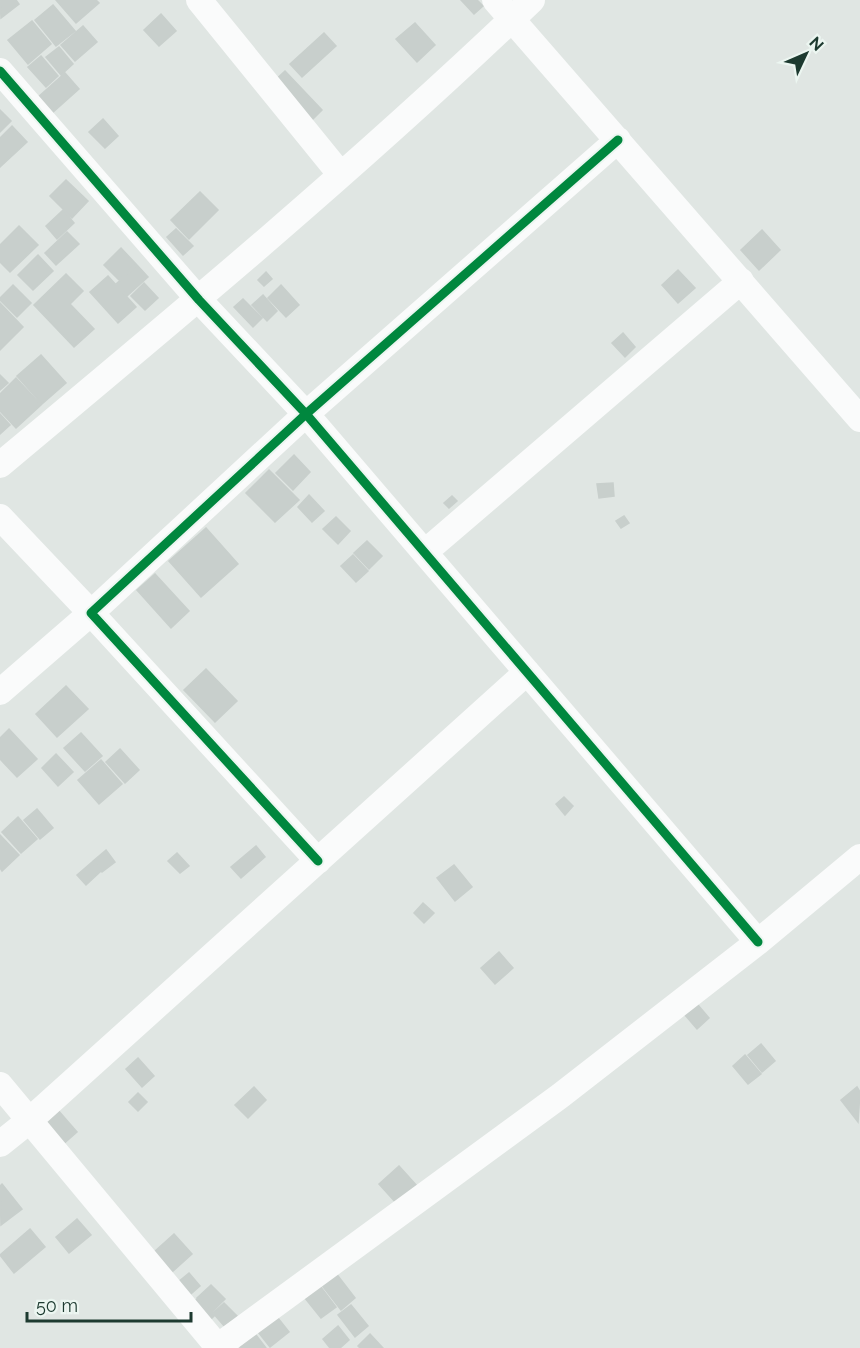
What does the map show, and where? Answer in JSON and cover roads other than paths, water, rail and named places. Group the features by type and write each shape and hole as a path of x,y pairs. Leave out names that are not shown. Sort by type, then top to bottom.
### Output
{"street":[{"path":"199,0 341,175"},
{"path":"495,0 860,419"},
{"path":"0,465 199,300 341,175 532,0"},
{"path":"0,71 199,300 306,414 758,942"},
{"path":"0,692 91,613 306,414 618,140"},
{"path":"425,552 741,281"},
{"path":"0,517 318,861"},
{"path":"0,1144 30,1120 527,672"},
{"path":"0,1085 217,1347 560,1096 758,942 860,857"}]}
